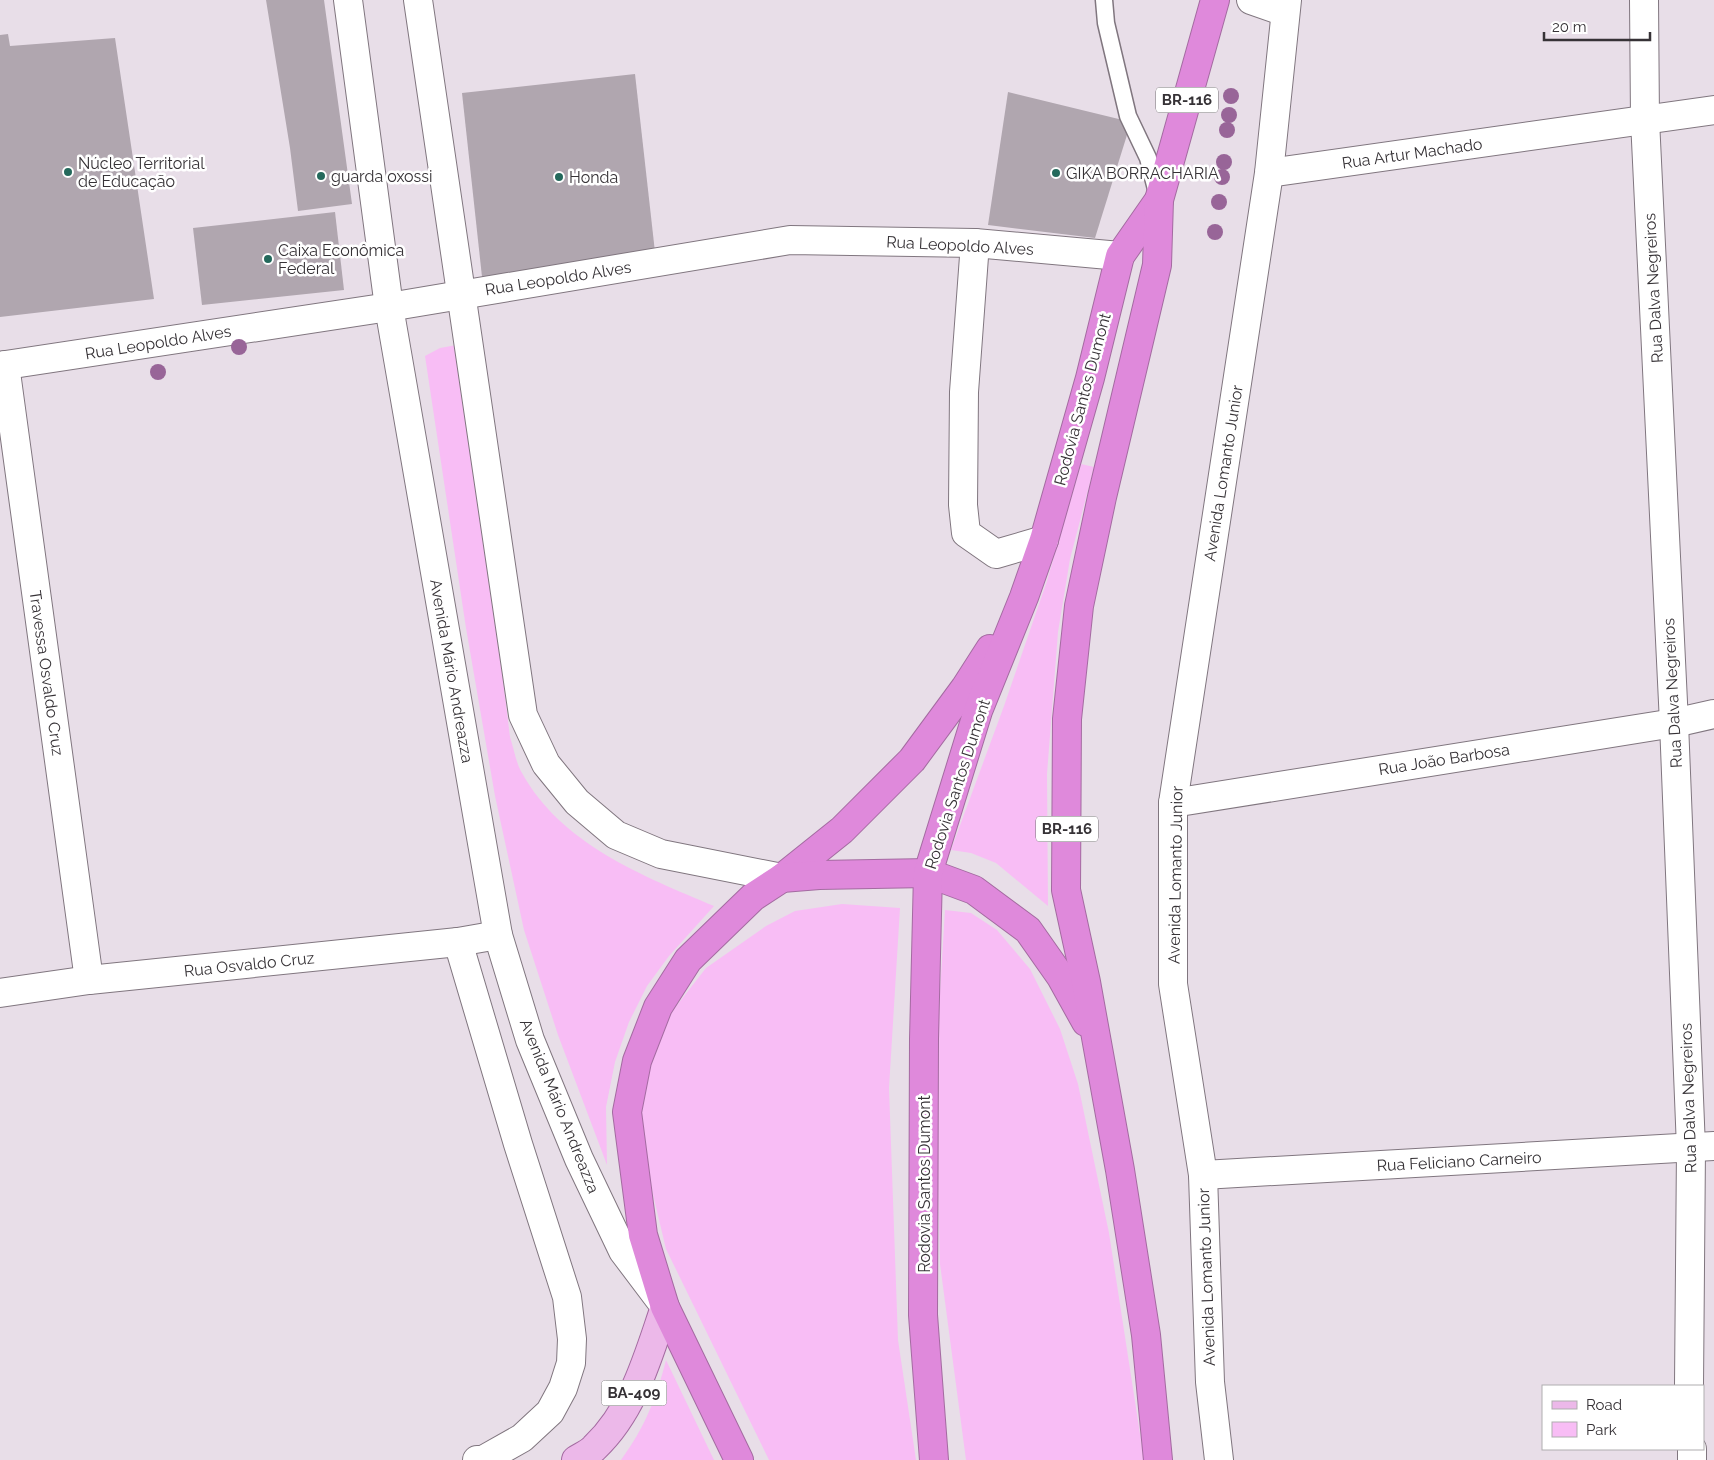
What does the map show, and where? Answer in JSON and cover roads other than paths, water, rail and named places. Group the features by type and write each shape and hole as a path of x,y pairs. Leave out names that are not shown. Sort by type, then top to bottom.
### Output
{"highway":[{"name":"Rodovia Santos Dumont","path":"1158,1460 1146,1335 1097,1042 1066,890 1067,719 1079,606 1102,497 1157,264 1159,200 1215,0"},
{"name":"Rodovia Santos Dumont","path":"934,1460 923,1315 924,1049 928,873 978,711 1024,597 1044,540 1090,378 1120,256 1159,200"},
{"path":"739,1460 665,1308 643,1235 627,1112 637,1061 658,1007 688,960 753,897 782,878 842,830 912,760 965,688 1024,597"},
{"path":"782,878 819,875 928,873 974,890 1028,930 1060,977 1097,1042"}],"main road":[{"name":"BA-409","path":"576,1460 594,1448 614,1424 634,1394 665,1308"}],"street":[{"name":"Avenida Mário Andreazza","path":"348,0 389,307 498,935 530,1040 579,1159 623,1251 665,1308"},
{"path":"418,0 523,715 546,764 577,802 616,835 661,854 782,878"},
{"path":"1251,0 1286,6 1270,173"},
{"name":"Rua Dalva Negreiros","path":"1644,0 1645,120 1674,723 1702,1147 1689,1385"},
{"name":"Rua Artur Machado","path":"1270,173 1714,110"},
{"name":"Avenida Lomanto Junior","path":"1220,1460 1210,1382 1203,1175 1173,984 1173,802 1270,173"},
{"name":"Rua Leopoldo Alves","path":"2,365 389,307 790,240 974,243 1120,256"},
{"path":"974,243 964,392 963,505 966,533 996,554 1044,540"},
{"name":"Travessa Osvaldo Cruz","path":"2,365 89,980"},
{"name":"Rua João Barbosa","path":"1173,802 1674,723 1714,714"},
{"name":"Rua Osvaldo Cruz","path":"0,993 89,980 458,942 498,935"},
{"path":"458,942 518,1144 568,1297 572,1339 571,1363 563,1388 550,1412 522,1438 483,1460 477,1460"},
{"name":"Rua Feliciano Carneiro","path":"1203,1175 1702,1147"}],"lane":[{"path":"1104,0 1106,23 1128,116 1148,158 1159,200"}],"place":[{"name":"Núcleo Territorial de Educação","path":"68,172"},
{"name":"GIKA BORRACHARIA","path":"1056,173"},
{"name":"guarda oxossi","path":"321,176"},
{"name":"Honda","path":"559,177"},
{"name":"Caixa Econômica Federal","path":"268,259"}]}
